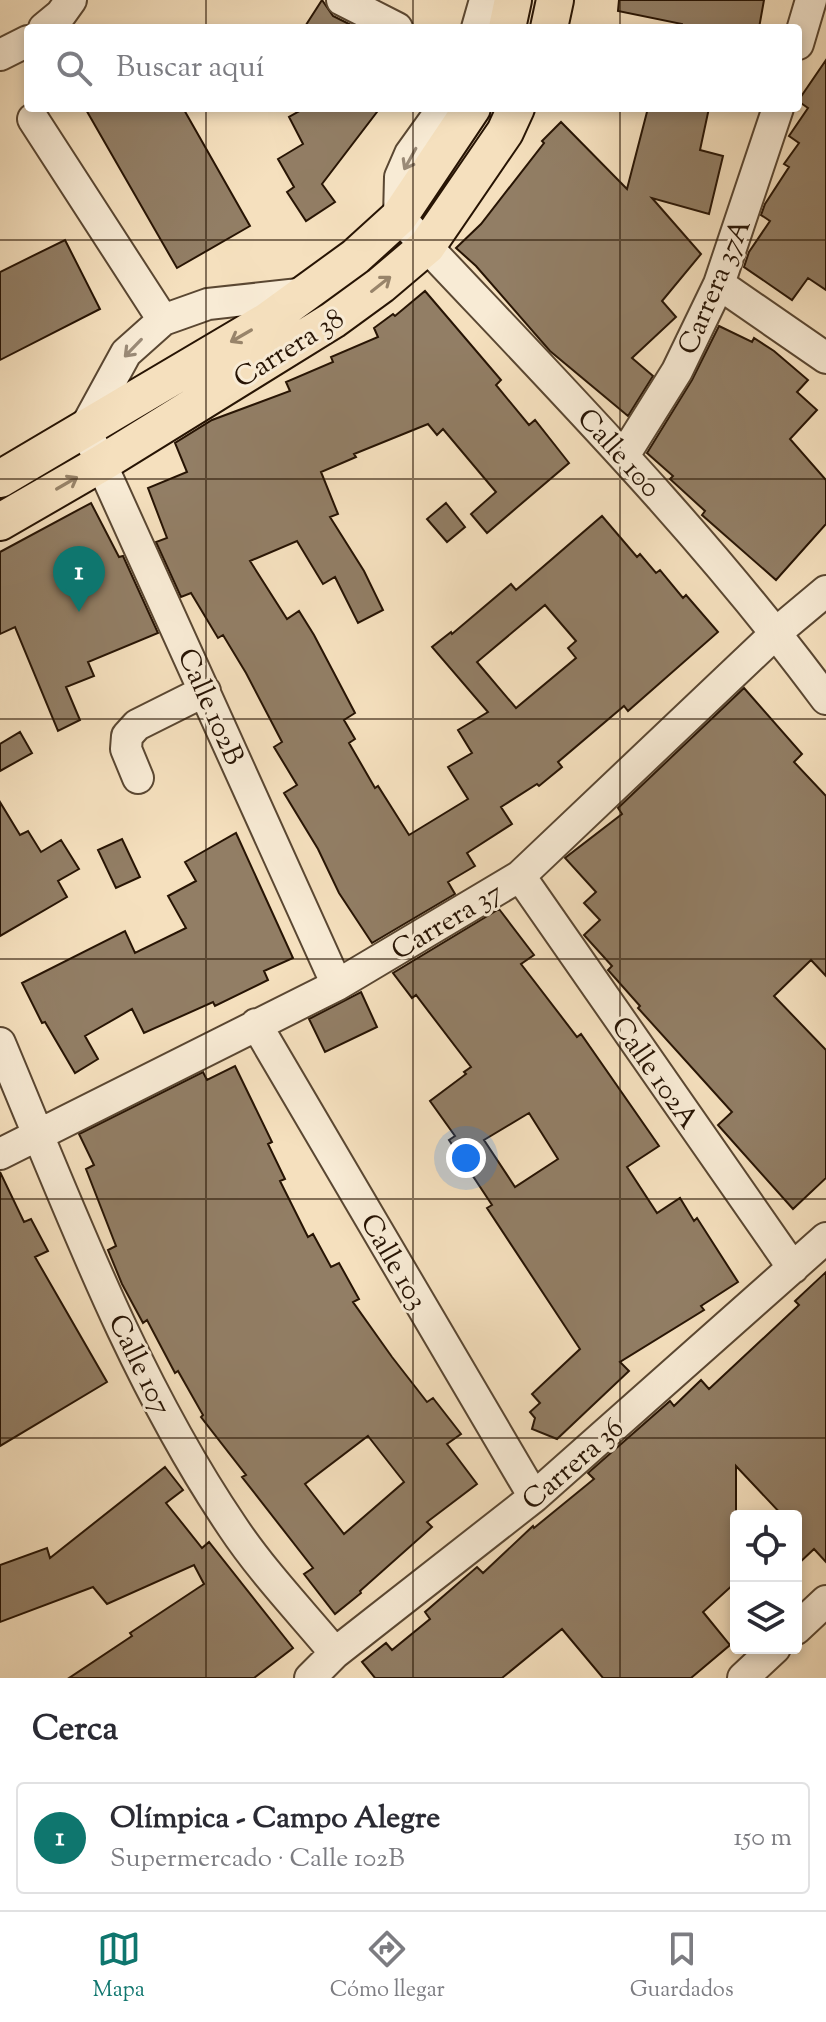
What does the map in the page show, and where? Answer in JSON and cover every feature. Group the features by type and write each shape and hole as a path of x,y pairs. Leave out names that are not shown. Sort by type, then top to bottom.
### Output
{"main road":[{"path":"508,24 513,0"},
{"path":"550,24 555,0"},
{"name":"Carrera 38","path":"0,479 267,321 355,257 399,217 469,112"},
{"name":"Carrera 38","path":"0,522 102,463 333,320 427,246 505,132 514,112"}],"street":[{"path":"49,24 71,0"},
{"path":"342,0 389,24"},
{"path":"478,24 485,0"},
{"path":"802,30 811,0"},
{"path":"0,55 24,43"},
{"path":"399,217 400,177 410,154 440,112"},
{"name":"Carrera 37A","path":"625,454 677,371 719,284 777,112"},
{"path":"33,119 163,320"},
{"name":"Calle 100","path":"399,217 625,454 777,632 826,699"},
{"path":"719,284 826,358"},
{"path":"85,428 126,353 163,320 208,304 309,292"},
{"name":"Calle 102B","path":"85,428 337,985"},
{"name":"Carrera 37","path":"0,1154 337,985 520,876 777,632 826,591"},
{"path":"138,778 126,749 127,736 137,725 205,691"},
{"name":"Calle 102A","path":"520,876 793,1268"},
{"name":"Calle 103","path":"256,1024 534,1497"},
{"name":"Calle 107","path":"0,1043 115,1313 164,1413 232,1527 335,1653"},
{"name":"Carrera 36","path":"310,1678 335,1653 534,1497 826,1238"},
{"path":"802,1623 826,1601"},
{"path":"743,1678 769,1654"}],"building":[{"path":"322,0 333,16 349,24 307,24"},
{"path":"619,0 764,0 760,24 682,24 618,11"},
{"path":"826,60 826,290 808,278 792,300 744,267 749,252 770,221 761,215 765,204 789,167 784,164 799,143 789,136 808,108 802,104 802,95"},
{"path":"87,112 185,112 250,226 177,268"},
{"path":"298,112 377,112 322,184 335,202 306,221 287,192 294,187 278,159 303,144 289,117"},
{"path":"647,112 708,112 700,150 723,156 709,214 652,198 701,254 662,301 676,317 632,358 653,376 628,416 550,351 476,266 456,248 481,224 544,143 542,141 561,122 627,189"},
{"path":"65,240 100,309 0,360 0,272"},
{"path":"425,291 501,380 496,385 529,425 535,420 569,463 487,533 471,514 496,492 443,429 437,435 428,424 354,454 356,457 321,472 338,514 330,517 364,571 383,610 358,623 335,577 323,584 297,541 250,561 287,619 299,611 314,635 355,713 344,720 355,739 349,743 375,788 378,786 409,835 468,799 448,767 472,753 458,730 488,712 432,647 511,584 516,590 602,516 637,557 640,554 656,573 660,570 718,632 628,711 624,706 558,762 562,767 539,786 537,784 501,807 512,824 467,853 475,866 448,882 455,894 372,943 339,893 318,849 284,793 297,785 274,747 282,742 246,673 223,635 218,638 191,593 181,597 156,542 167,538 148,488 187,472 175,443 212,420 290,391 286,382 333,362 331,357 378,337 374,328 393,314 395,316","holes":["545,605 576,641 568,648 576,658 516,708 477,662"]},
{"path":"719,326 752,342 754,338 808,380 797,392 817,410 790,439 826,480 826,524 776,580 702,515 705,511 647,453 692,380"},
{"path":"91,503 119,557 123,556 158,633 88,662 94,676 66,687 80,720 58,731 15,627 0,634 0,552"},
{"path":"446,503 465,527 447,542 427,519"},
{"path":"744,688 802,754 794,762 826,796 826,976 811,960 774,996 826,1050 826,1178 793,1209 718,1125 732,1112 638,1008 640,1006 608,970 612,966 584,935 600,920 584,903 596,892 565,858 622,814 618,808"},
{"path":"20,732 32,753 0,771 0,744"},
{"path":"0,802 20,835 28,831 41,852 61,840 79,869 58,881 67,897 0,936"},
{"path":"236,833 293,958 264,971 268,980 215,1006 213,1002 144,1033 132,1009 85,1036 98,1059 75,1073 45,1022 42,1023 22,983 125,931 135,953 186,928 168,896 196,881 185,862"},
{"path":"122,839 140,877 116,888 98,850"},
{"path":"499,909 534,955 521,964 577,1037 581,1034 659,1146 627,1167 657,1213 680,1198 694,1221 697,1218 738,1282 701,1306 704,1310 620,1362 629,1371 557,1439 532,1429 535,1418 530,1412 540,1403 532,1394 580,1349 487,1208 492,1205 449,1140 455,1136 430,1101 471,1067 416,995 412,998 393,973","holes":["529,1113 558,1159 515,1187 484,1140"]},
{"path":"361,992 377,1027 325,1052 309,1019"},
{"path":"235,1066 272,1142 268,1144 285,1179 280,1181 308,1237 313,1234 331,1267 339,1263 359,1299 353,1302 392,1357 427,1402 433,1398 461,1434 447,1444 477,1484 427,1522 432,1527 335,1614 304,1574 313,1568 242,1477 246,1475 201,1417 203,1415 178,1371 175,1373 147,1320 143,1323 108,1250 116,1246 86,1169 94,1165 79,1134 203,1072 207,1080","holes":["368,1436 404,1482 344,1534 305,1484"]},
{"path":"0,1172 24,1222 31,1219 48,1251 35,1257 107,1382 0,1446"},
{"path":"826,1272 826,1562 814,1549 802,1560 802,1510 777,1510 736,1466 736,1510 730,1510 730,1587 703,1612 730,1645 691,1678 603,1678 562,1629 502,1678 375,1678 362,1662 386,1643 392,1650 430,1619 425,1612 477,1567 483,1573 533,1526 594,1479 588,1473 670,1401 674,1406 701,1380 709,1389 799,1305 795,1301"},
{"path":"165,1467 183,1490 166,1503 202,1548 209,1542 293,1648 254,1678 69,1678 204,1584 194,1565 107,1604 93,1587 0,1622 0,1565 47,1548 50,1558"}],"place":[{"name":"Olímpica - Campo Alegre","path":"79,612"}]}
